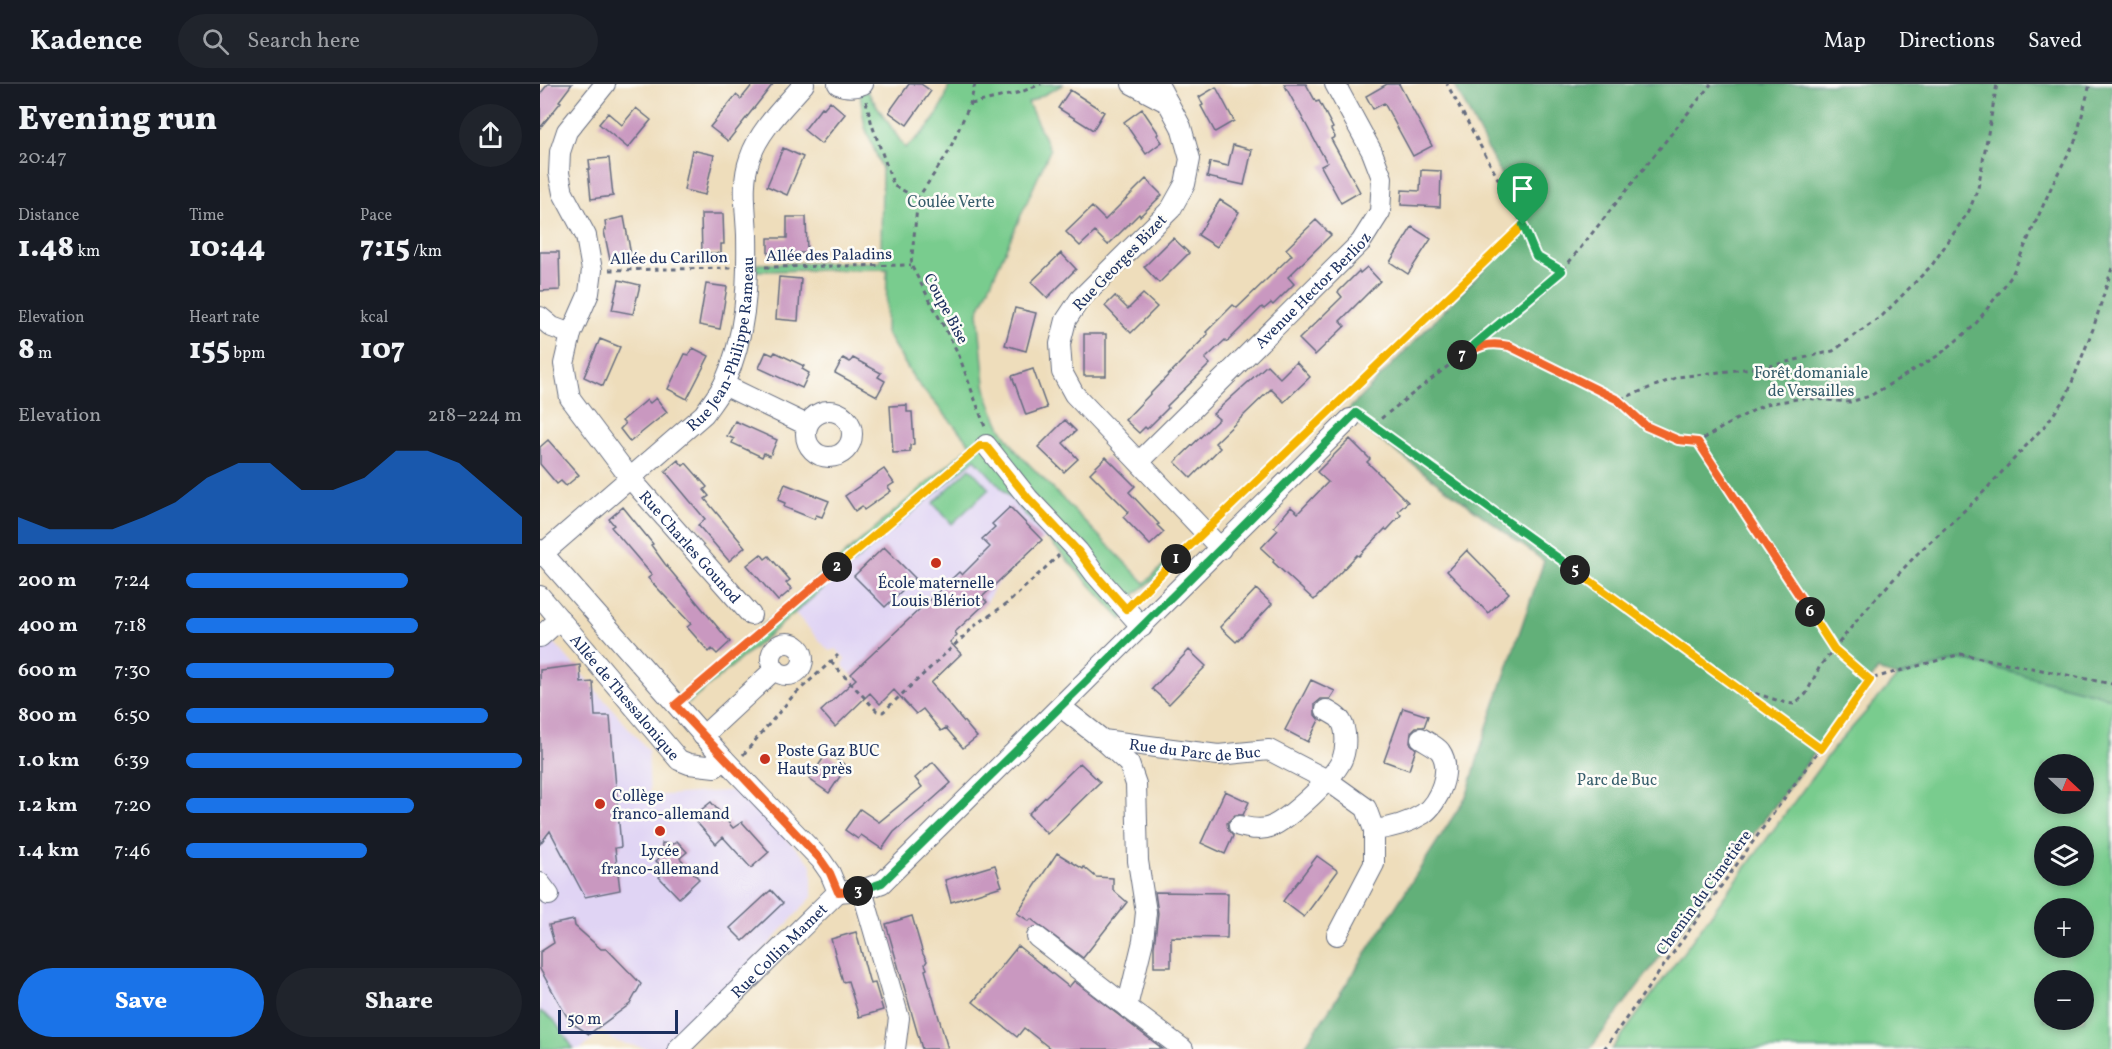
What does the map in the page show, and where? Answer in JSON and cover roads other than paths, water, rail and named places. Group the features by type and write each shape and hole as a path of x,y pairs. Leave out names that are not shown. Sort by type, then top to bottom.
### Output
{"street":[{"name":"Rue Charles Gounod","path":"605,84 567,131 560,152 559,173 563,193 586,236 592,270 589,293 571,334 564,364 570,398 630,478 751,615"},
{"name":"Rue Jean-Philippe Rameau","path":"541,553 704,414 724,385 741,333 746,305 748,268 745,179 750,157 759,139 804,84"},
{"path":"838,84 846,87 862,84"},
{"path":"1132,84 1168,103"},
{"name":"Rue Georges Bizet","path":"1158,84 1181,127 1190,159 1185,184 1171,209 1080,299 1066,320 1060,344 1062,372 1074,394 1221,549"},
{"name":"Avenue Hector Berlioz","path":"1140,461 1361,242 1380,212 1382,178 1372,152 1335,84"},
{"path":"540,318 552,327 571,334"},
{"path":"724,385 807,425"},
{"path":"838,892 862,890 882,883 1350,419"},
{"path":"986,446 1028,498 1078,551 1095,574 1142,627"},
{"name":"Rue Collin Mamet","path":"541,553 703,736 821,860 830,873 838,892 678,1049"},
{"name":"Allée de Thessalonique","path":"540,596 679,760 689,764 715,767 728,763"},
{"path":"540,637 560,620"},
{"path":"703,736 775,669"},
{"path":"1061,707 1129,765 1136,784 1138,861 1146,912 1143,941 1126,1007"},
{"path":"1239,826 1255,829 1269,827 1292,814 1327,780 1342,759 1345,736 1341,721 1326,710"},
{"path":"1374,830 1398,827 1425,813 1441,790 1446,765 1440,750 1421,738"},
{"name":"Rue du Parc de Buc","path":"1103,741 1218,755 1269,750 1327,780 1366,808 1374,830 1374,864 1337,935"},
{"path":"862,890 899,1018 896,1049"},
{"path":"1037,937 1183,1049"}],"place":[{"name":"École maternelle Louis Blériot","path":"936,563"},
{"name":"Poste Gaz BUC Hauts près","path":"765,759"},
{"name":"Collège franco-allemand","path":"600,804"},
{"name":"Lycée franco-allemand","path":"660,831"}],"park label":[{"name":"Coulée Verte","path":"951,201"},
{"name":"Forêt domaniale de Versailles","path":"1811,381"},
{"name":"Parc de Buc","path":"1617,779"}]}
